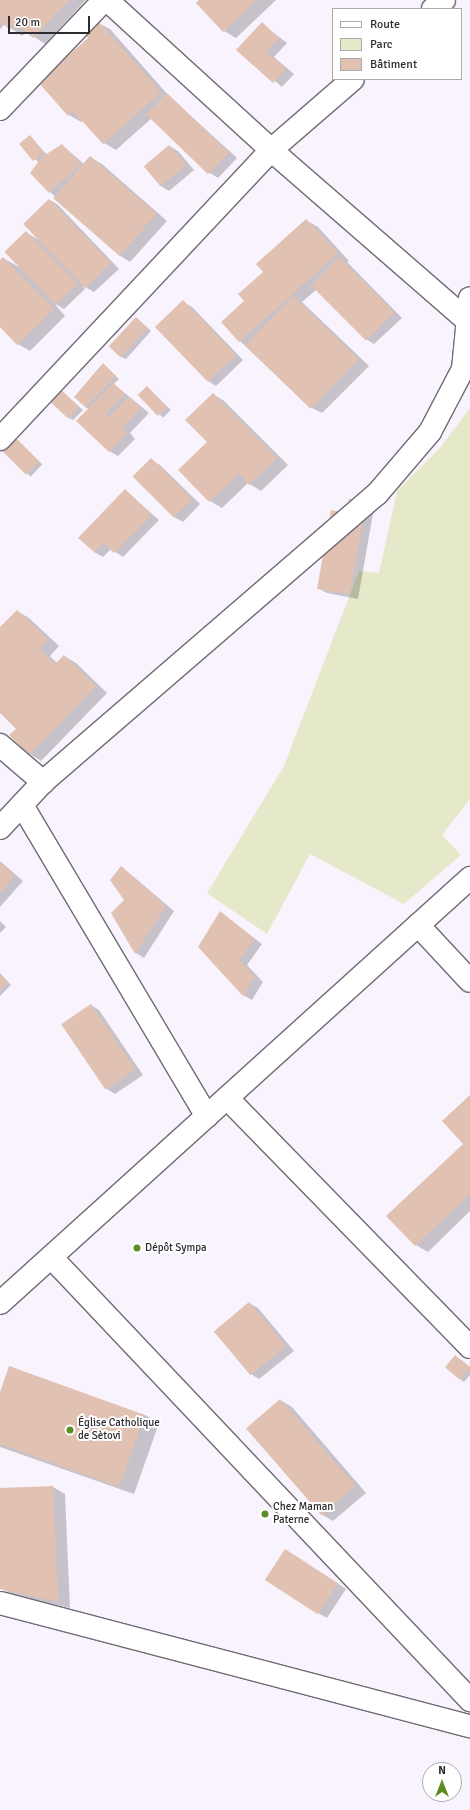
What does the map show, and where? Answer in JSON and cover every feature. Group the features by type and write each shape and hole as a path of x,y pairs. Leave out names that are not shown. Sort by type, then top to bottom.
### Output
{"street":[{"path":"0,109 104,0"},
{"path":"107,0 271,150 469,322"},
{"path":"435,8 444,0"},
{"path":"0,439 271,150 352,80"},
{"path":"0,828 43,782 377,494 430,432 463,369 469,322 470,298"},
{"path":"0,745 43,782"},
{"path":"22,805 207,1116"},
{"path":"0,1303 470,878"},
{"path":"418,925 470,981"},
{"path":"227,1098 470,1347"},
{"path":"51,1257 470,1700"},
{"path":"0,1603 470,1726"}],"green space":[{"path":"470,408 470,799 442,835 461,855 404,904 310,854 267,934 207,893 284,766 359,571 379,573 397,491 439,449"}],"building":[{"path":"0,0 69,0 33,38 16,24 10,30 0,21"},
{"path":"199,0 257,0 223,32 196,3"},
{"path":"98,21 161,92 103,144 73,111 68,116 38,82 88,38 84,34"},
{"path":"262,22 279,38 266,51 286,69 273,83 236,50"},
{"path":"167,93 229,153 208,174 146,115"},
{"path":"30,135 44,152 33,161 19,144"},
{"path":"62,144 81,164 49,193 30,173 42,157"},
{"path":"169,145 186,165 160,186 144,166"},
{"path":"90,156 156,214 120,256 53,198"},
{"path":"49,199 111,263 85,288 23,224"},
{"path":"306,219 338,253 239,342 221,322 244,301 238,294 263,272 256,264"},
{"path":"26,231 77,284 56,305 4,252"},
{"path":"3,257 54,309 17,345 0,327 0,260"},
{"path":"339,257 394,312 366,340 311,285"},
{"path":"293,296 358,359 311,409 245,346"},
{"path":"183,300 236,355 208,382 155,327"},
{"path":"136,317 148,328 120,357 109,346"},
{"path":"103,363 116,376 85,407 74,397"},
{"path":"113,383 125,394 105,414 109,417 129,397 141,408 122,428 127,433 109,452 76,421"},
{"path":"147,386 167,407 158,416 138,395"},
{"path":"60,389 79,407 68,418 49,401"},
{"path":"213,393 277,458 249,485 239,474 209,502 178,470 207,442 185,420"},
{"path":"13,435 39,461 26,475 0,449"},
{"path":"151,458 192,499 174,517 133,476"},
{"path":"125,489 152,515 114,553 103,543 94,552 78,538"},
{"path":"349,499 366,502 350,594 317,589 331,510 346,513"},
{"path":"17,610 48,639 39,649 55,664 64,655 96,686 29,755 9,735 16,729 0,713 0,627"},
{"path":"0,862 15,876 0,893"},
{"path":"121,866 166,906 135,954 111,913 124,900 110,880"},
{"path":"220,911 255,939 239,960 255,977 243,996 198,947"},
{"path":"0,974 8,982 0,990"},
{"path":"91,1004 135,1069 105,1090 61,1024"},
{"path":"470,1095 470,1194 415,1246 386,1216 463,1144 442,1121"},
{"path":"249,1302 286,1346 250,1375 214,1332"},
{"path":"455,1355 470,1367 460,1379 445,1367"},
{"name":"Église Catholique de Sètovi","path":"9,1366 145,1415 119,1487 0,1444 0,1392"},
{"path":"280,1399 355,1486 321,1515 246,1429"},
{"path":"53,1486 58,1602 0,1589 0,1488"},
{"path":"285,1549 338,1583 318,1614 265,1580"}],"place":[{"name":"Dépôt Sympa","path":"137,1248"},
{"name":"Église Catholique de Sètovi","path":"70,1430"},
{"name":"Chez Maman Paterne","path":"265,1514"}]}
